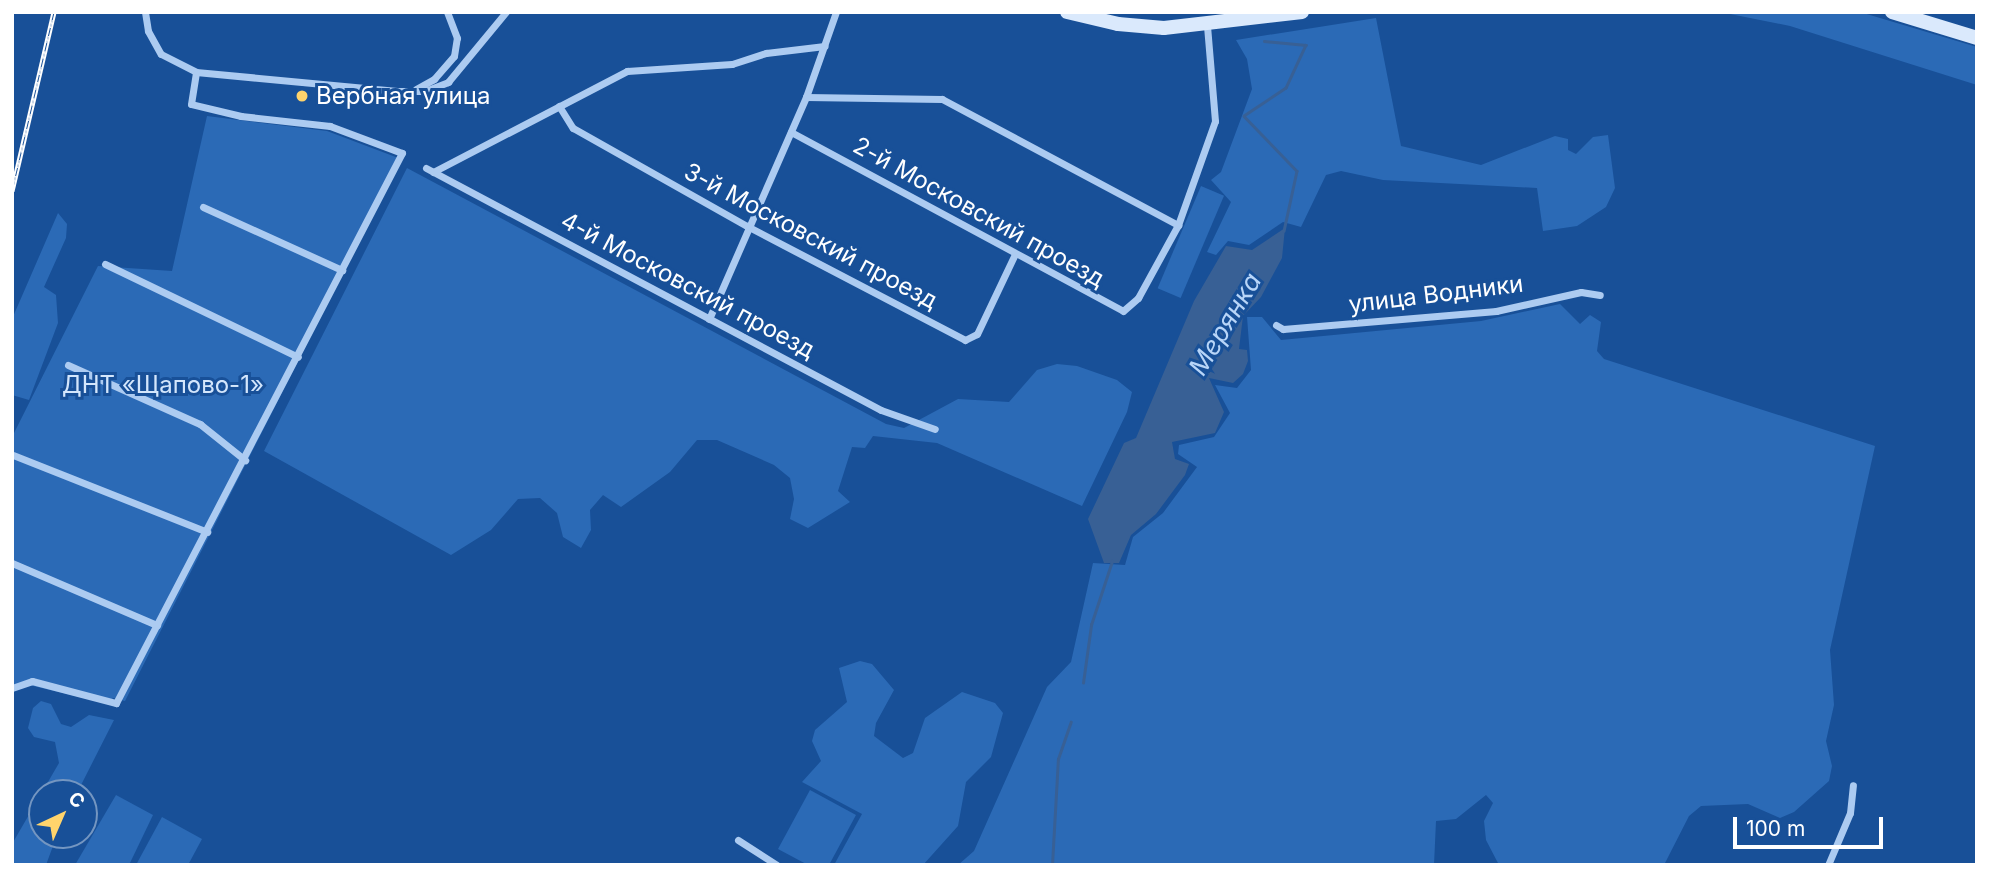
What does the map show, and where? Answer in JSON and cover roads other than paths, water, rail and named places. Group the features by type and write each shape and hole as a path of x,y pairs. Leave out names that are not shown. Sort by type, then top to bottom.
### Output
{"main road":[{"path":"1067,12 1118,24 1207,26 1302,12"},
{"path":"1892,12 1977,38"}],"street":[{"path":"145,12 148,31 161,54 196,72 405,91 425,91 448,82 506,12"},
{"path":"405,91 434,79 454,55 457,38 447,12"},
{"path":"709,319 747,226 806,97 836,12"},
{"path":"806,97 942,99 1178,225 1215,121 1207,26"},
{"path":"559,106 627,71 732,64 766,53 825,46"},
{"path":"12,688 32,681 116,703 245,460 402,153 330,126 242,116 191,104 196,72"},
{"name":"4-й Московский проезд","path":"559,106 430,170 881,411 935,429"},
{"name":"3-й Московский проезд","path":"559,106 573,128 747,226 965,340 977,334 1015,254"},
{"name":"2-й Московский проезд","path":"791,132 1120,311 1133,305 1178,225"},
{"path":"203,207 342,270"},
{"path":"105,264 298,357"},
{"name":"улица Водники","path":"1276,325 1283,329 1496,311 1581,292 1600,295"},
{"path":"68,365 200,424 245,460"},
{"path":"13,455 207,531"},
{"path":"12,562 157,625"},
{"path":"1828,865 1850,813 1853,785"},
{"path":"738,840 777,865"}],"water":[{"path":"1285,228 1282,258 1261,297 1243,316 1239,349 1247,350 1248,361 1243,374 1233,383 1209,378 1224,412 1215,433 1172,442 1175,459 1189,464 1185,475 1156,514 1131,535 1119,563 1104,563 1088,519 1124,443 1136,438 1194,301 1226,246 1252,250"}],"waterway":[{"name":"Мерянка","path":"1264,41 1306,45 1286,88 1244,116 1297,171 1284,231"},
{"name":"Мерянка","path":"1083,683 1091,625 1112,561"},
{"name":"Мерянка","path":"1052,865 1058,759 1071,722"}],"railway":[{"path":"12,191 54,12"}],"place":[{"name":"Вербная улица","path":"302,96"}],"park label":[{"name":"ДНТ «Щапово-1»","path":"163,385"}]}
